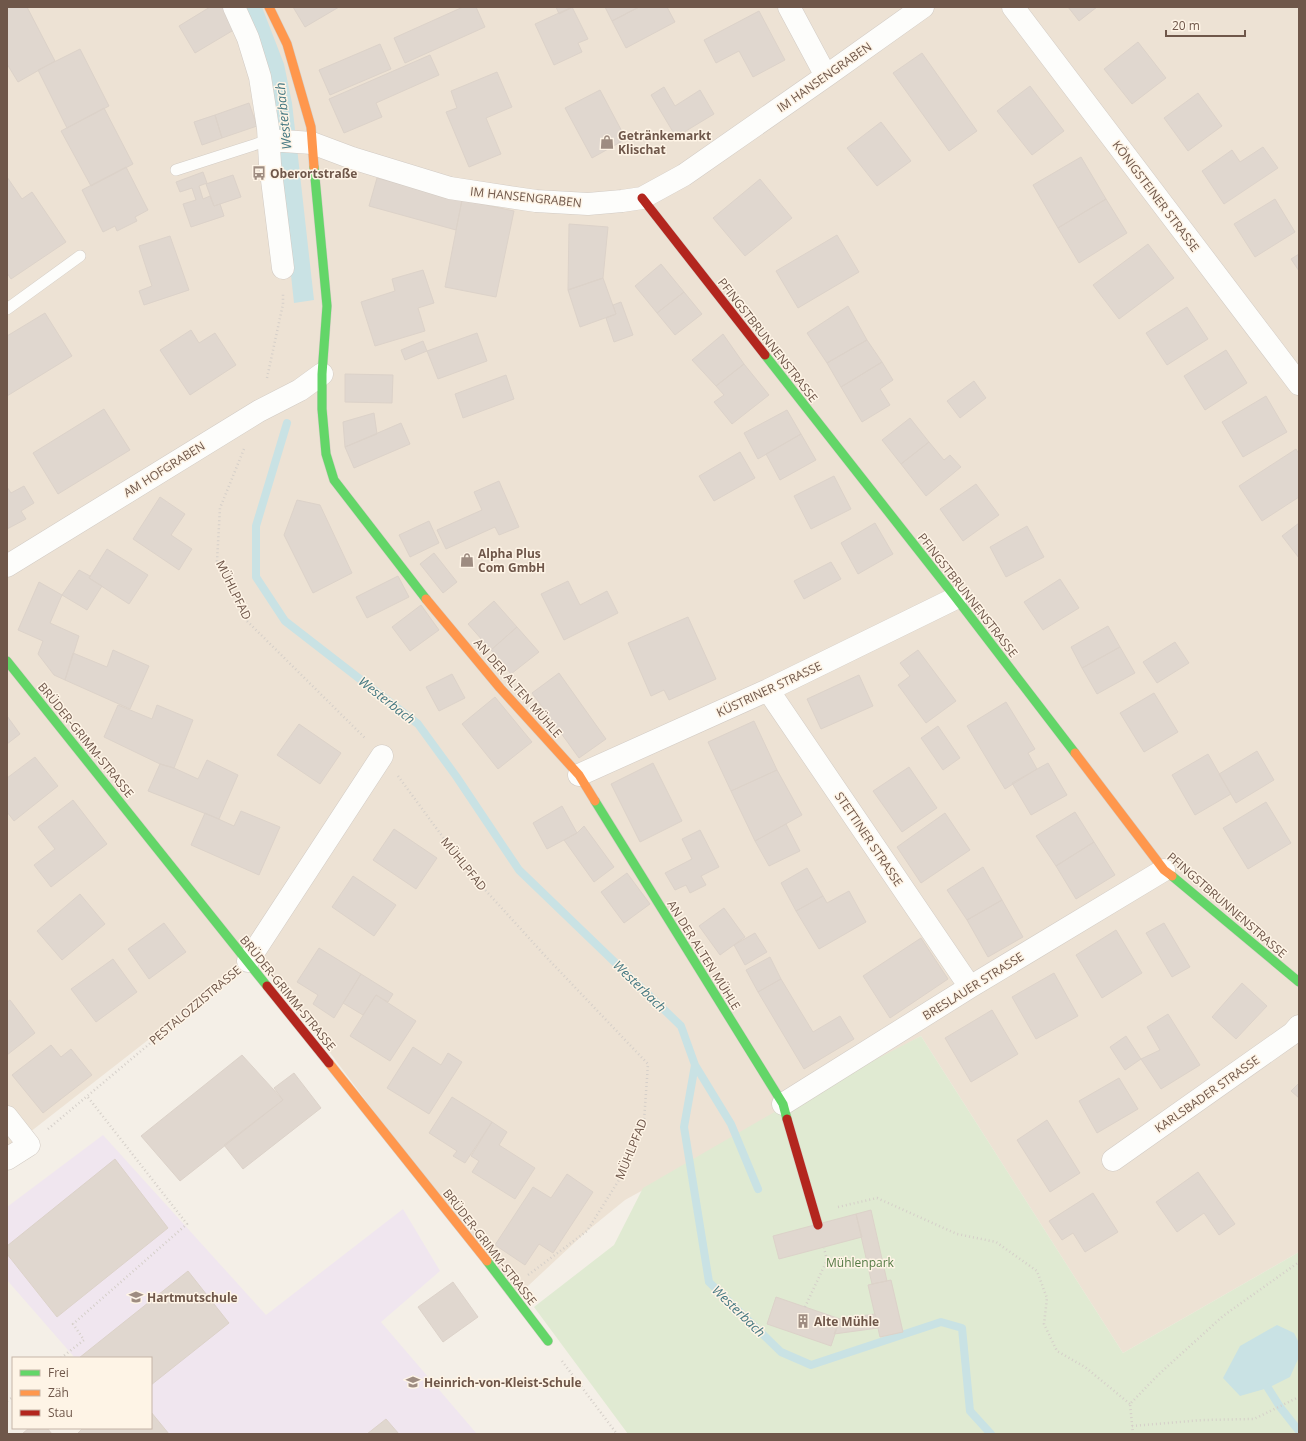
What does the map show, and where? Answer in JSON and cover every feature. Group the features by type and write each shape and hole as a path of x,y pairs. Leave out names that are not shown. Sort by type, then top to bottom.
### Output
{"street":[{"path":"234,7 248,38 260,76 272,140 270,164 283,268"},
{"path":"270,7 287,44 311,127 306,142"},
{"path":"789,7 826,76"},
{"name":"IM HANSENGRABEN","path":"272,140 306,142 352,158 450,188 536,201 588,204 642,198 684,175 923,7"},
{"name":"KÖNIGSTEINER STRASSE","path":"1013,7 1299,384"},
{"name":"AN DER ALTEN MÜHLE","path":"306,142 319,227 328,306 322,374 322,408 326,454 334,480 448,626 500,688 579,775 783,1104 818,1225"},
{"name":"PFINGSTBRUNNENSTRASSE","path":"642,198 956,598 1164,870 1299,982"},
{"name":"AM HOFGRABEN","path":"7,566 266,408 300,390 322,374"},
{"name":"KÜSTRINER STRASSE","path":"579,775 768,690 956,598"},
{"name":"BRÜDER-GRIMM-STRASSE","path":"7,661 509,1289 548,1341"},
{"name":"STETTINER STRASSE","path":"768,690 970,987"},
{"name":"PESTALOZZISTRASSE","path":"248,961 382,756"},
{"name":"BRESLAUER STRASSE","path":"783,1104 970,987 1164,870"},
{"name":"KARLSBADER STRASSE","path":"1113,1160 1293,1033 1299,1026"},
{"path":"7,1117 30,1145 7,1159"}],"lane":[{"path":"176,170 272,140"},
{"path":"7,309 80,256"}],"path":[{"path":"266,408 282,304 283,268"},
{"name":"MÜHLPFAD","path":"246,446 220,508 217,561 247,621 382,756 466,870 648,1064 644,1121 624,1172 587,1230 509,1289"},
{"name":"PESTALOZZISTRASSE","path":"30,1145 248,961"},
{"path":"62,1357 84,1340 73,1324 187,1224 88,1096"},
{"path":"814,1212 877,1198 957,1234 996,1242 1037,1270 1047,1298 1044,1324 1057,1351 1085,1367 1130,1404 1133,1434"},
{"path":"805,1307 827,1260 824,1247"},
{"path":"1130,1404 1158,1375 1223,1316 1299,1262"},
{"path":"548,1341 617,1434"},
{"path":"1132,1426 1203,1420 1254,1419 1299,1397"}],"shaded area":[{"path":"7,7 1299,7 1299,1252 1123,1353 921,1036 625,1200 587,1231 514,1299 257,955 7,1150"},
{"name":"Hartmutschule","path":"103,1135 266,1315 403,1209 440,1271 381,1322 477,1434 77,1434 82,1429 152,1429 152,1357 74,1357 7,1280 7,1207"}],"green space":[{"name":"Mühlenpark","path":"921,1036 1123,1353 1299,1252 1299,1434 628,1434 534,1307 614,1245 643,1188 778,1110"}],"water":[{"name":"Westerbach","path":"245,7 262,7 284,64 292,103 314,300 294,303 272,99"},
{"path":"1277,1325 1294,1333 1299,1343 1299,1357 1290,1377 1268,1388 1240,1396 1223,1378 1240,1346"}],"building":[{"path":"7,7 27,7 55,61 18,82 7,64"},
{"path":"210,7 224,7 237,28 195,53 179,26"},
{"path":"293,7 339,7 305,27"},
{"path":"463,7 476,7 485,27 405,63 394,38"},
{"path":"556,7 573,7 559,14"},
{"path":"572,7 588,39 578,43 582,52 554,65 535,24"},
{"path":"605,7 639,7 612,21"},
{"path":"639,7 667,7 675,22 626,48 612,21"},
{"path":"1068,7 1097,7 1079,21"},
{"path":"759,11 785,60 753,77 739,51 716,63 704,40"},
{"path":"1138,42 1166,78 1132,104 1104,69"},
{"path":"380,44 391,69 330,95 319,70"},
{"path":"80,49 109,106 67,128 38,70"},
{"path":"922,53 977,131 949,151 893,73"},
{"path":"430,55 439,75 376,103 382,117 344,133 329,99"},
{"path":"497,72 512,107 486,118 501,154 469,167 446,112 457,108 451,91"},
{"path":"1030,86 1064,131 1032,155 997,111"},
{"path":"664,87 675,106 700,90 714,114 676,137 651,95"},
{"path":"600,90 626,139 592,158 565,108"},
{"path":"1198,93 1222,126 1188,151 1164,118"},
{"path":"249,103 257,126 222,138 215,115"},
{"path":"104,108 133,164 91,186 61,131"},
{"path":"215,115 222,138 202,145 194,122"},
{"path":"881,122 911,161 877,186 847,148"},
{"path":"1263,147 1278,168 1224,204 1202,171 1232,150 1240,162"},
{"path":"1081,157 1106,199 1058,228 1033,185"},
{"path":"126,167 148,210 135,217 137,221 117,231 115,226 103,232 82,190"},
{"path":"203,172 207,183 199,186 203,199 210,196 214,206 220,204 224,216 191,227 183,204 196,200 192,188 180,192 176,182"},
{"path":"233,175 241,197 214,206 206,184"},
{"path":"7,177 22,199 32,192 66,242 11,279 7,273"},
{"path":"377,178 462,200 456,230 369,206"},
{"path":"760,179 792,218 745,256 713,218"},
{"path":"1106,199 1127,233 1079,263 1058,228"},
{"path":"1275,199 1295,232 1255,257 1234,224"},
{"path":"462,200 514,211 496,297 445,287"},
{"path":"569,224 608,227 603,278 568,290"},
{"path":"837,235 859,272 798,308 776,271"},
{"path":"170,236 189,290 144,305 139,291 152,286 139,246"},
{"path":"1148,244 1174,278 1119,319 1093,285"},
{"path":"1299,254 1299,271 1291,259"},
{"path":"661,264 684,292 657,313 635,286"},
{"path":"423,270 434,303 418,308 425,331 375,346 361,302 395,291 392,279"},
{"path":"603,278 616,314 580,327 568,290"},
{"path":"684,292 702,314 675,335 657,313"},
{"path":"621,302 633,335 614,342 606,318 616,314 613,305"},
{"path":"848,306 867,340 827,363 807,333"},
{"path":"1187,307 1208,339 1167,365 1146,333"},
{"path":"45,313 72,356 7,396 7,336"},
{"path":"191,330 199,343 215,333 236,365 190,395 160,350"},
{"path":"477,333 487,361 438,379 427,351"},
{"path":"723,334 744,364 716,386 692,360"},
{"path":"867,340 882,362 841,387 827,363"},
{"path":"423,341 427,351 405,360 401,350"},
{"path":"1226,350 1247,383 1205,410 1184,376"},
{"path":"882,362 893,380 880,389 890,405 862,422 841,387"},
{"path":"744,364 769,395 732,424 714,402 724,395 716,386"},
{"path":"345,374 393,375 392,403 345,402"},
{"path":"506,375 514,399 463,418 455,394"},
{"path":"974,381 986,398 960,418 947,401"},
{"path":"1266,396 1287,432 1243,457 1222,422"},
{"path":"104,409 130,450 58,494 33,453"},
{"path":"787,410 801,434 758,459 744,433"},
{"path":"374,413 377,434 345,447 343,422"},
{"path":"910,418 929,442 901,464 882,440"},
{"path":"401,423 410,444 354,468 345,447"},
{"path":"801,434 816,460 780,480 766,454"},
{"path":"929,442 944,460 950,455 961,467 926,496 901,464"},
{"path":"1296,449 1299,454 1299,497 1262,521 1239,486"},
{"path":"740,452 755,478 714,501 699,476"},
{"path":"834,476 851,509 811,529 794,496"},
{"path":"499,481 519,527 499,535 495,527 446,549 437,530 482,510 474,492"},
{"path":"976,484 999,515 963,541 940,509"},
{"path":"24,486 34,503 21,511 26,519 7,529 7,487 11,493"},
{"path":"160,497 185,514 171,535 192,549 179,570 133,539"},
{"path":"297,500 320,505 352,573 313,593 284,535"},
{"path":"429,521 439,543 410,557 399,535"},
{"path":"875,523 893,554 858,574 841,543"},
{"path":"1299,523 1299,558 1282,536"},
{"path":"1027,526 1044,557 1006,577 990,547"},
{"path":"107,549 148,575 129,604 89,578"},
{"path":"434,553 457,582 443,593 420,564"},
{"path":"831,562 841,579 804,599 794,581"},
{"path":"79,570 90,576 89,578 102,586 87,610 62,595"},
{"path":"398,576 409,597 367,618 356,597"},
{"path":"1060,579 1079,608 1043,630 1024,602"},
{"path":"568,581 580,605 607,591 618,613 564,640 541,594"},
{"path":"39,582 62,595 50,623 79,636 65,680 54,675 38,654 43,641 18,630"},
{"path":"494,601 517,627 491,650 468,624"},
{"path":"421,605 439,630 410,651 392,627"},
{"path":"688,617 716,679 669,700 664,690 651,696 628,643"},
{"path":"1108,626 1120,647 1082,668 1071,647"},
{"path":"517,627 539,652 511,674 491,650"},
{"path":"1175,642 1189,663 1157,683 1143,662"},
{"path":"1120,647 1135,673 1097,694 1082,668"},
{"path":"113,650 149,666 130,709 65,680 73,653 107,667"},
{"path":"918,650 956,701 926,723 898,685 910,676 900,663"},
{"path":"559,673 606,739 579,758 532,693"},
{"path":"452,674 465,698 439,711 426,687"},
{"path":"859,675 873,706 821,729 807,699"},
{"path":"1154,693 1178,732 1144,752 1120,713"},
{"path":"495,697 532,742 498,769 462,724"},
{"path":"1006,702 1035,749 1028,753 1037,769 1005,789 967,726"},
{"path":"118,705 152,719 157,705 193,720 174,768 160,764 104,737"},
{"path":"7,716 20,734 7,744"},
{"path":"754,721 777,770 731,791 708,742"},
{"path":"299,724 341,753 320,784 277,755"},
{"path":"938,726 960,758 943,770 921,738"},
{"path":"1257,751 1274,780 1236,803 1219,774"},
{"path":"1208,754 1231,794 1195,815 1172,775"},
{"path":"35,757 58,786 14,821 7,812 7,778"},
{"path":"207,760 238,775 219,819 148,791 160,764 174,768 198,779"},
{"path":"653,763 682,821 640,842 611,784"},
{"path":"1048,763 1067,795 1031,815 1012,783"},
{"path":"909,767 937,808 902,832 873,791"},
{"path":"777,770 802,815 755,841 731,791"},
{"path":"73,800 107,844 51,887 34,865 55,849 38,827"},
{"path":"1266,802 1291,843 1248,869 1223,828"},
{"path":"562,806 577,833 547,849 533,823"},
{"path":"241,811 280,827 259,875 191,845 205,813 234,826"},
{"path":"1075,812 1094,842 1056,866 1036,836"},
{"path":"945,813 970,850 921,883 897,847"},
{"path":"786,824 800,851 769,866 755,841"},
{"path":"584,826 614,867 594,882 564,840 577,833"},
{"path":"394,829 437,858 416,889 373,860"},
{"path":"700,830 719,867 701,876 706,885 690,893 686,885 675,890 665,873 692,859 682,839"},
{"path":"1094,842 1115,875 1076,899 1056,866"},
{"path":"983,867 1002,900 967,920 947,890"},
{"path":"807,868 823,896 796,911 781,883"},
{"path":"627,873 650,904 624,923 601,892"},
{"path":"353,876 396,905 374,936 332,907"},
{"path":"849,891 866,922 819,949 796,911 823,896 827,903"},
{"path":"80,894 105,924 62,960 37,931"},
{"path":"1002,900 1023,937 988,957 967,920"},
{"path":"724,908 745,937 720,955 699,926"},
{"path":"164,923 186,952 149,979 128,949"},
{"path":"1164,923 1190,967 1172,977 1146,933"},
{"path":"1116,930 1142,973 1102,998 1076,955"},
{"path":"755,933 767,952 745,965 734,945"},
{"path":"921,938 948,979 890,1018 863,976"},
{"path":"319,948 361,974 334,1018 313,1004 318,995 297,982"},
{"path":"770,957 781,979 758,992 746,970"},
{"path":"113,959 137,992 96,1022 71,989"},
{"path":"1054,973 1078,1016 1036,1039 1012,997"},
{"path":"361,974 393,994 388,1002 376,995 363,1015 343,1003"},
{"path":"781,979 813,1032 840,1016 854,1039 804,1069 758,992"},
{"path":"1242,983 1267,1006 1236,1039 1212,1017"},
{"path":"376,995 416,1021 390,1061 350,1036"},
{"path":"10,1000 35,1033 7,1055 7,1002"},
{"path":"992,1010 1018,1054 971,1082 945,1038"},
{"path":"1168,1014 1200,1065 1161,1089 1141,1059 1160,1050 1147,1027"},
{"path":"1126,1036 1141,1059 1125,1070 1110,1047"},
{"path":"51,1045 61,1057 71,1049 92,1075 43,1113 12,1075"},
{"path":"413,1047 441,1065 448,1053 462,1062 429,1114 387,1088"},
{"path":"242,1055 283,1100 180,1181 141,1136"},
{"path":"294,1073 321,1108 243,1169 224,1145 283,1100 274,1088"},
{"path":"1119,1078 1138,1109 1097,1133 1079,1101"},
{"path":"1299,1083 1299,1098 1291,1091"},
{"path":"452,1097 492,1122 465,1163 453,1156 457,1151 429,1133"},
{"path":"1047,1120 1080,1173 1050,1192 1017,1140"},
{"path":"492,1122 507,1132 499,1145 535,1168 515,1199 472,1172 479,1161 471,1156"},
{"path":"115,1159 168,1228 57,1317 7,1254 7,1246"},
{"path":"1198,1172 1235,1224 1219,1235 1204,1213 1177,1232 1156,1202"},
{"path":"567,1174 593,1192 553,1253 539,1244 525,1265 495,1245 533,1187 551,1198"},
{"path":"1093,1193 1118,1232 1085,1252 1073,1233 1062,1240 1049,1221"},
{"path":"871,1210 887,1281 872,1284 856,1214"},
{"path":"856,1214 862,1237 779,1259 773,1236"},
{"path":"188,1271 229,1323 152,1384 152,1357 80,1357"},
{"path":"891,1280 903,1332 880,1337 868,1285"},
{"path":"453,1282 478,1317 443,1342 418,1307"},
{"name":"Alte Mühle","path":"776,1297 840,1319 831,1346 767,1324"},
{"path":"875,1314 878,1328 834,1334 840,1319"},
{"path":"152,1413 169,1434 77,1434 82,1429 152,1429"},
{"path":"386,1419 399,1434 367,1434"},
{"path":"28,1429 48,1429 52,1434 22,1434"}],"waterway":[{"name":"Westerbach","path":"287,423 256,526 256,577 285,621 418,724 456,776 519,870 681,1026 695,1065 684,1127 709,1282 781,1352 811,1365 941,1322 962,1328 970,1411 991,1434"},
{"path":"695,1065 731,1124 758,1189"},
{"path":"1268,1388 1280,1407 1299,1431"}],"traffic: fast":[{"path":"314,167 327,306 322,374 322,409 326,454 334,480 426,599"},
{"path":"765,355 956,598 1075,753"},
{"path":"7,661 267,986"},
{"path":"595,801 783,1104 787,1119"},
{"path":"1172,876 1299,982"},
{"path":"487,1261 548,1341"}],"traffic: slow":[{"path":"269,7 287,44 311,127 314,167"},
{"path":"426,599 500,688 579,775 595,801"},
{"path":"1075,753 1164,870 1172,876"},
{"path":"329,1063 487,1261"}],"traffic: jam":[{"path":"642,198 765,355"},
{"path":"267,986 329,1063"},
{"path":"787,1119 818,1225"}],"place":[{"name":"Getränkemarkt Klischat","path":"607,142"},
{"name":"Oberortstraße","path":"259,173"},
{"name":"Alpha Plus Com GmbH","path":"467,560"},
{"name":"Hartmutschule","path":"136,1297"},
{"name":"Alte Mühle","path":"803,1321"},
{"name":"Heinrich-von-Kleist-Schule","path":"413,1382"}]}
